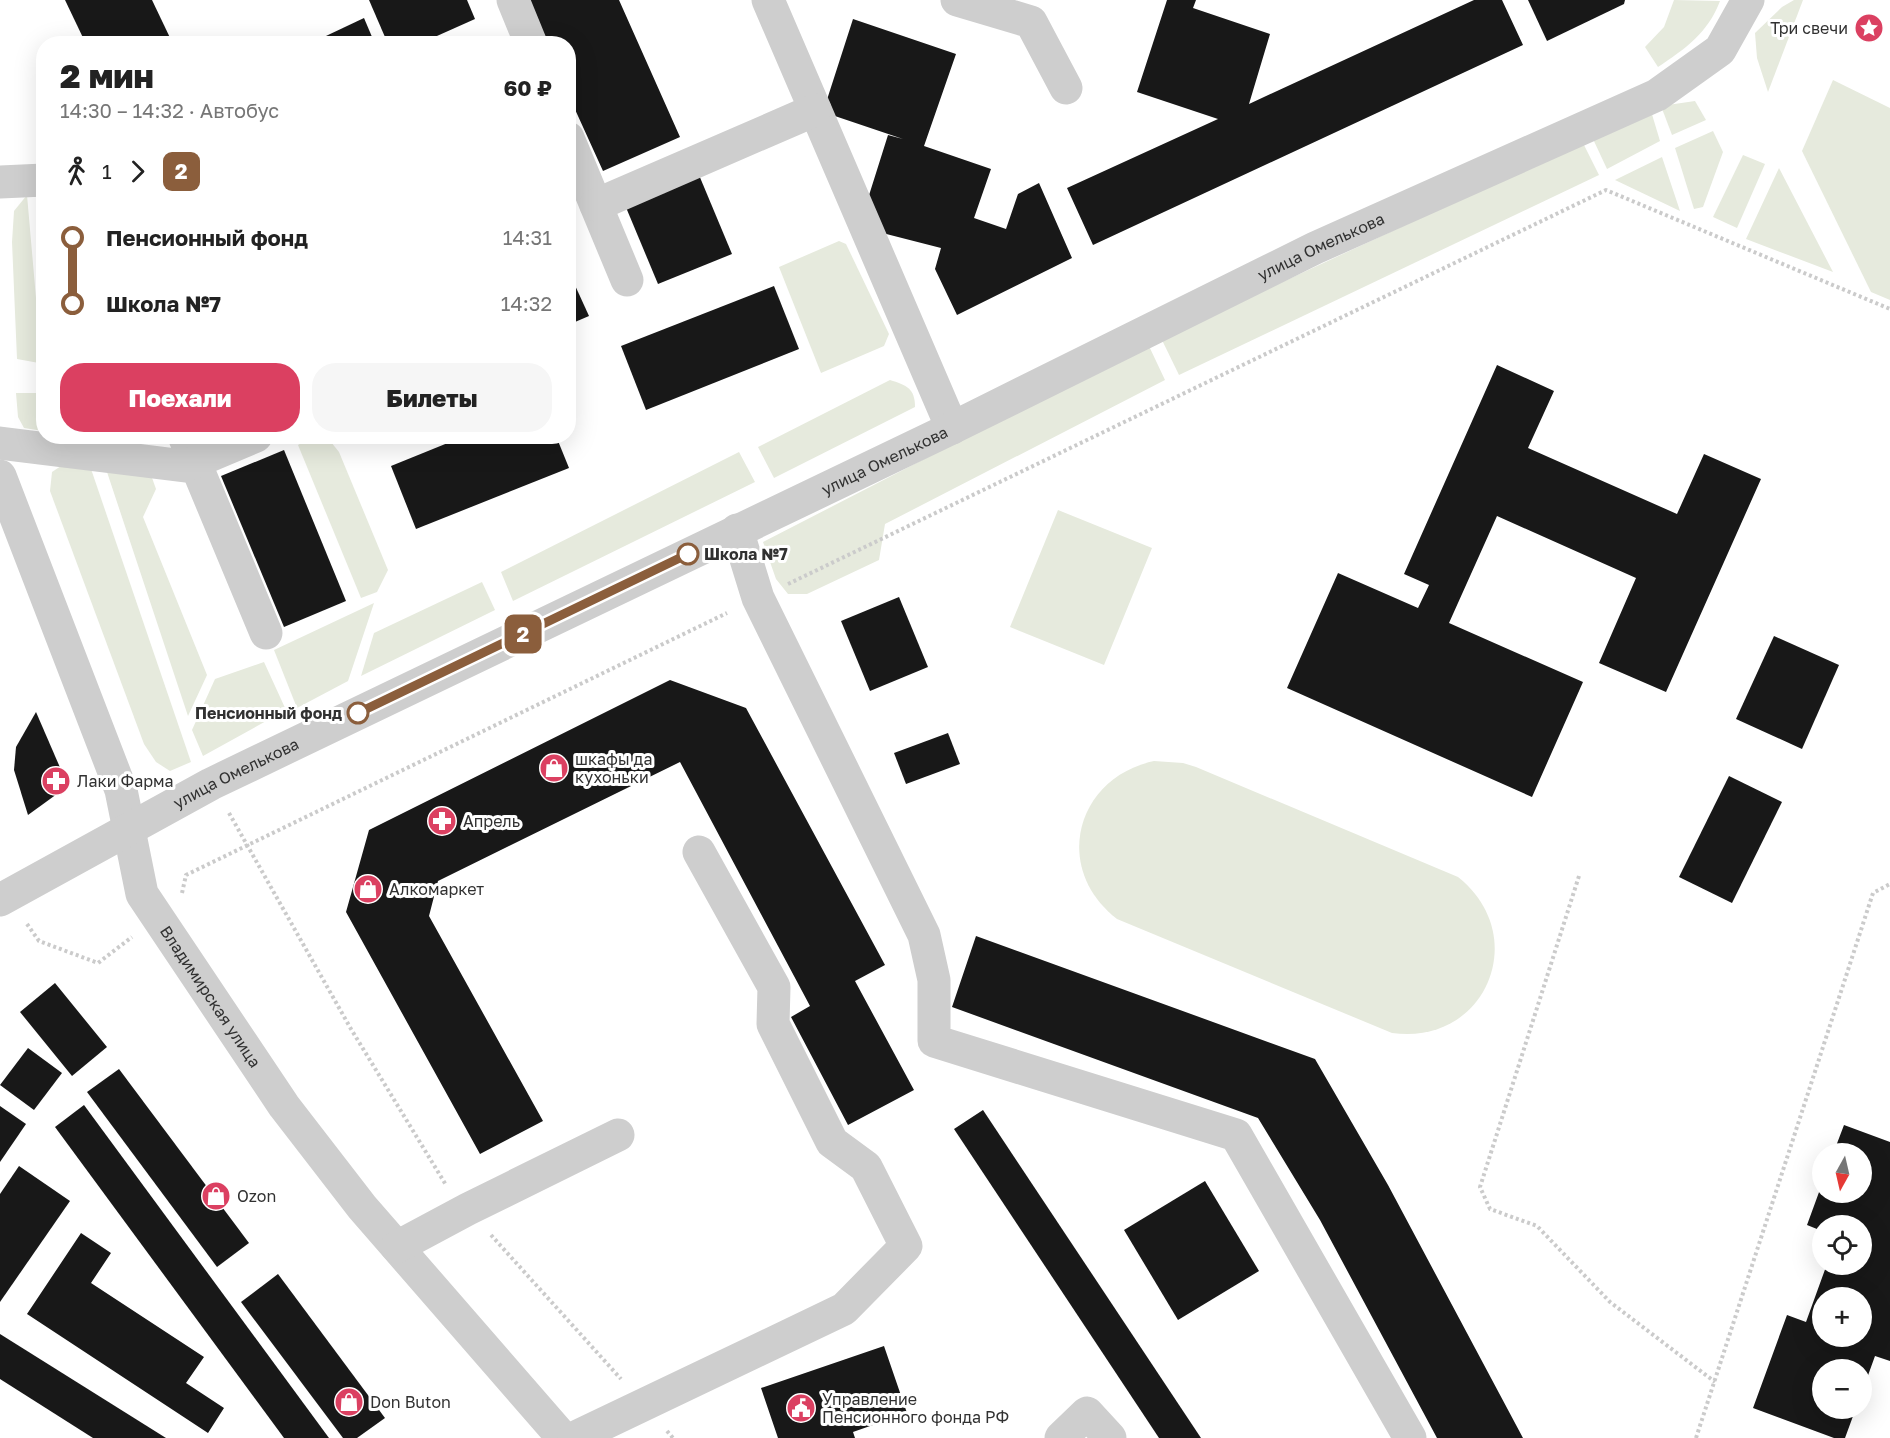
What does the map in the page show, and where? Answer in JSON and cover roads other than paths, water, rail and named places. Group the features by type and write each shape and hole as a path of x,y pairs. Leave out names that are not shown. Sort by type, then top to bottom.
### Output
{"street":[{"path":"513,0 528,36"},
{"path":"768,0 952,428"},
{"path":"957,0 1031,22 1066,88"},
{"name":"улица Омелькова","path":"5,898 211,784 952,428 1315,248 1657,95 1720,50 1748,0"},
{"path":"596,205 815,110"},
{"path":"576,157 627,280"},
{"path":"0,182 36,180"},
{"path":"0,443 185,465 190,449"},
{"path":"190,449 215,444"},
{"path":"190,449 266,633"},
{"name":"Владимирская улица","path":"0,476 121,790 127,831 142,894 284,1107 397,1247 563,1438"},
{"path":"737,530 758,598 924,935 934,980 934,1041 1236,1135 1410,1438"},
{"path":"574,1438 844,1309 906,1246 866,1167 832,1142 773,1024 774,987 699,852"},
{"path":"397,1247 468,1209 618,1135"},
{"path":"1061,1438 1087,1413 1110,1438"}],"place":[{"name":"Три свечи","path":"1869,28"},
{"name":"Школа №7","path":"688,554"},
{"name":"Пенсионный фонд","path":"358,713"},
{"name":"шкафы да кухоньки","path":"554,768"},
{"name":"Лаки Фарма","path":"56,781"},
{"name":"Апрель","path":"442,821"},
{"name":"Алкомаркет","path":"368,889"},
{"name":"Ozon","path":"216,1196"},
{"name":"Don Buton","path":"349,1402"},
{"name":"Управление Пенсионного фонда РФ","path":"801,1408"}]}
